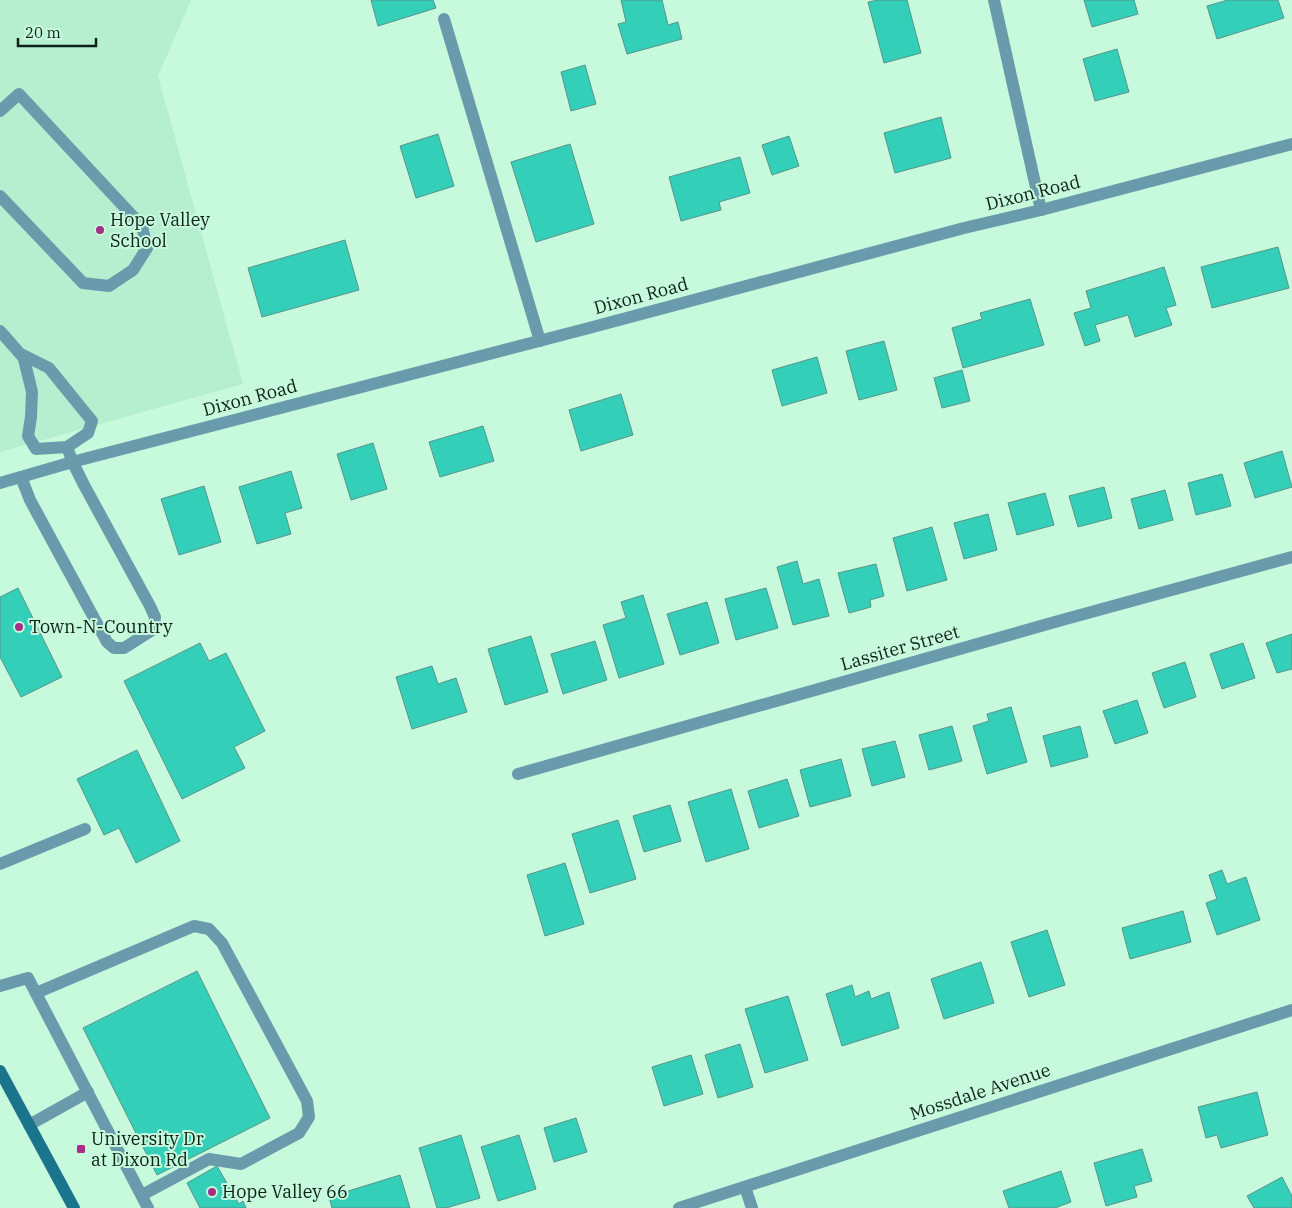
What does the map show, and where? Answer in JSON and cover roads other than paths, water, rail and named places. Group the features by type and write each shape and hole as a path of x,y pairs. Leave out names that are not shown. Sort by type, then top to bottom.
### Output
{"main road":[{"path":"0,1071 74,1208"}],"street":[{"path":"994,0 1041,210"},
{"path":"444,19 540,341"},
{"path":"0,111 19,94 142,226 147,248 133,270 109,286 83,283 0,196"},
{"name":"Dixon Road","path":"0,483 73,462 540,341 964,228 1041,210 1292,144"},
{"path":"0,331 23,357 32,392 28,436 36,449 67,447 88,433 92,421 49,368 23,355 23,357"},
{"path":"21,477 30,500 107,642 114,648 124,648 154,629 155,617 150,606 73,462 67,447"},
{"name":"Lassiter Street","path":"518,774 1292,557"},
{"path":"0,864 84,829"},
{"path":"36,993 194,926 208,929 222,942 307,1101 309,1117 299,1133 241,1164 209,1160 142,1195"},
{"path":"0,986 28,978 148,1208"},
{"name":"Mossdale Avenue","path":"679,1208 1292,1010"},
{"path":"29,1125 88,1092"},
{"path":"745,1187 752,1208"}],"place":[{"name":"Hope Valley School","path":"100,230"},
{"name":"Town-N-Country","path":"19,627"},
{"name":"University Dr at Dixon Rd","path":"81,1149"},
{"name":"Hope Valley 66","path":"212,1192"}]}
